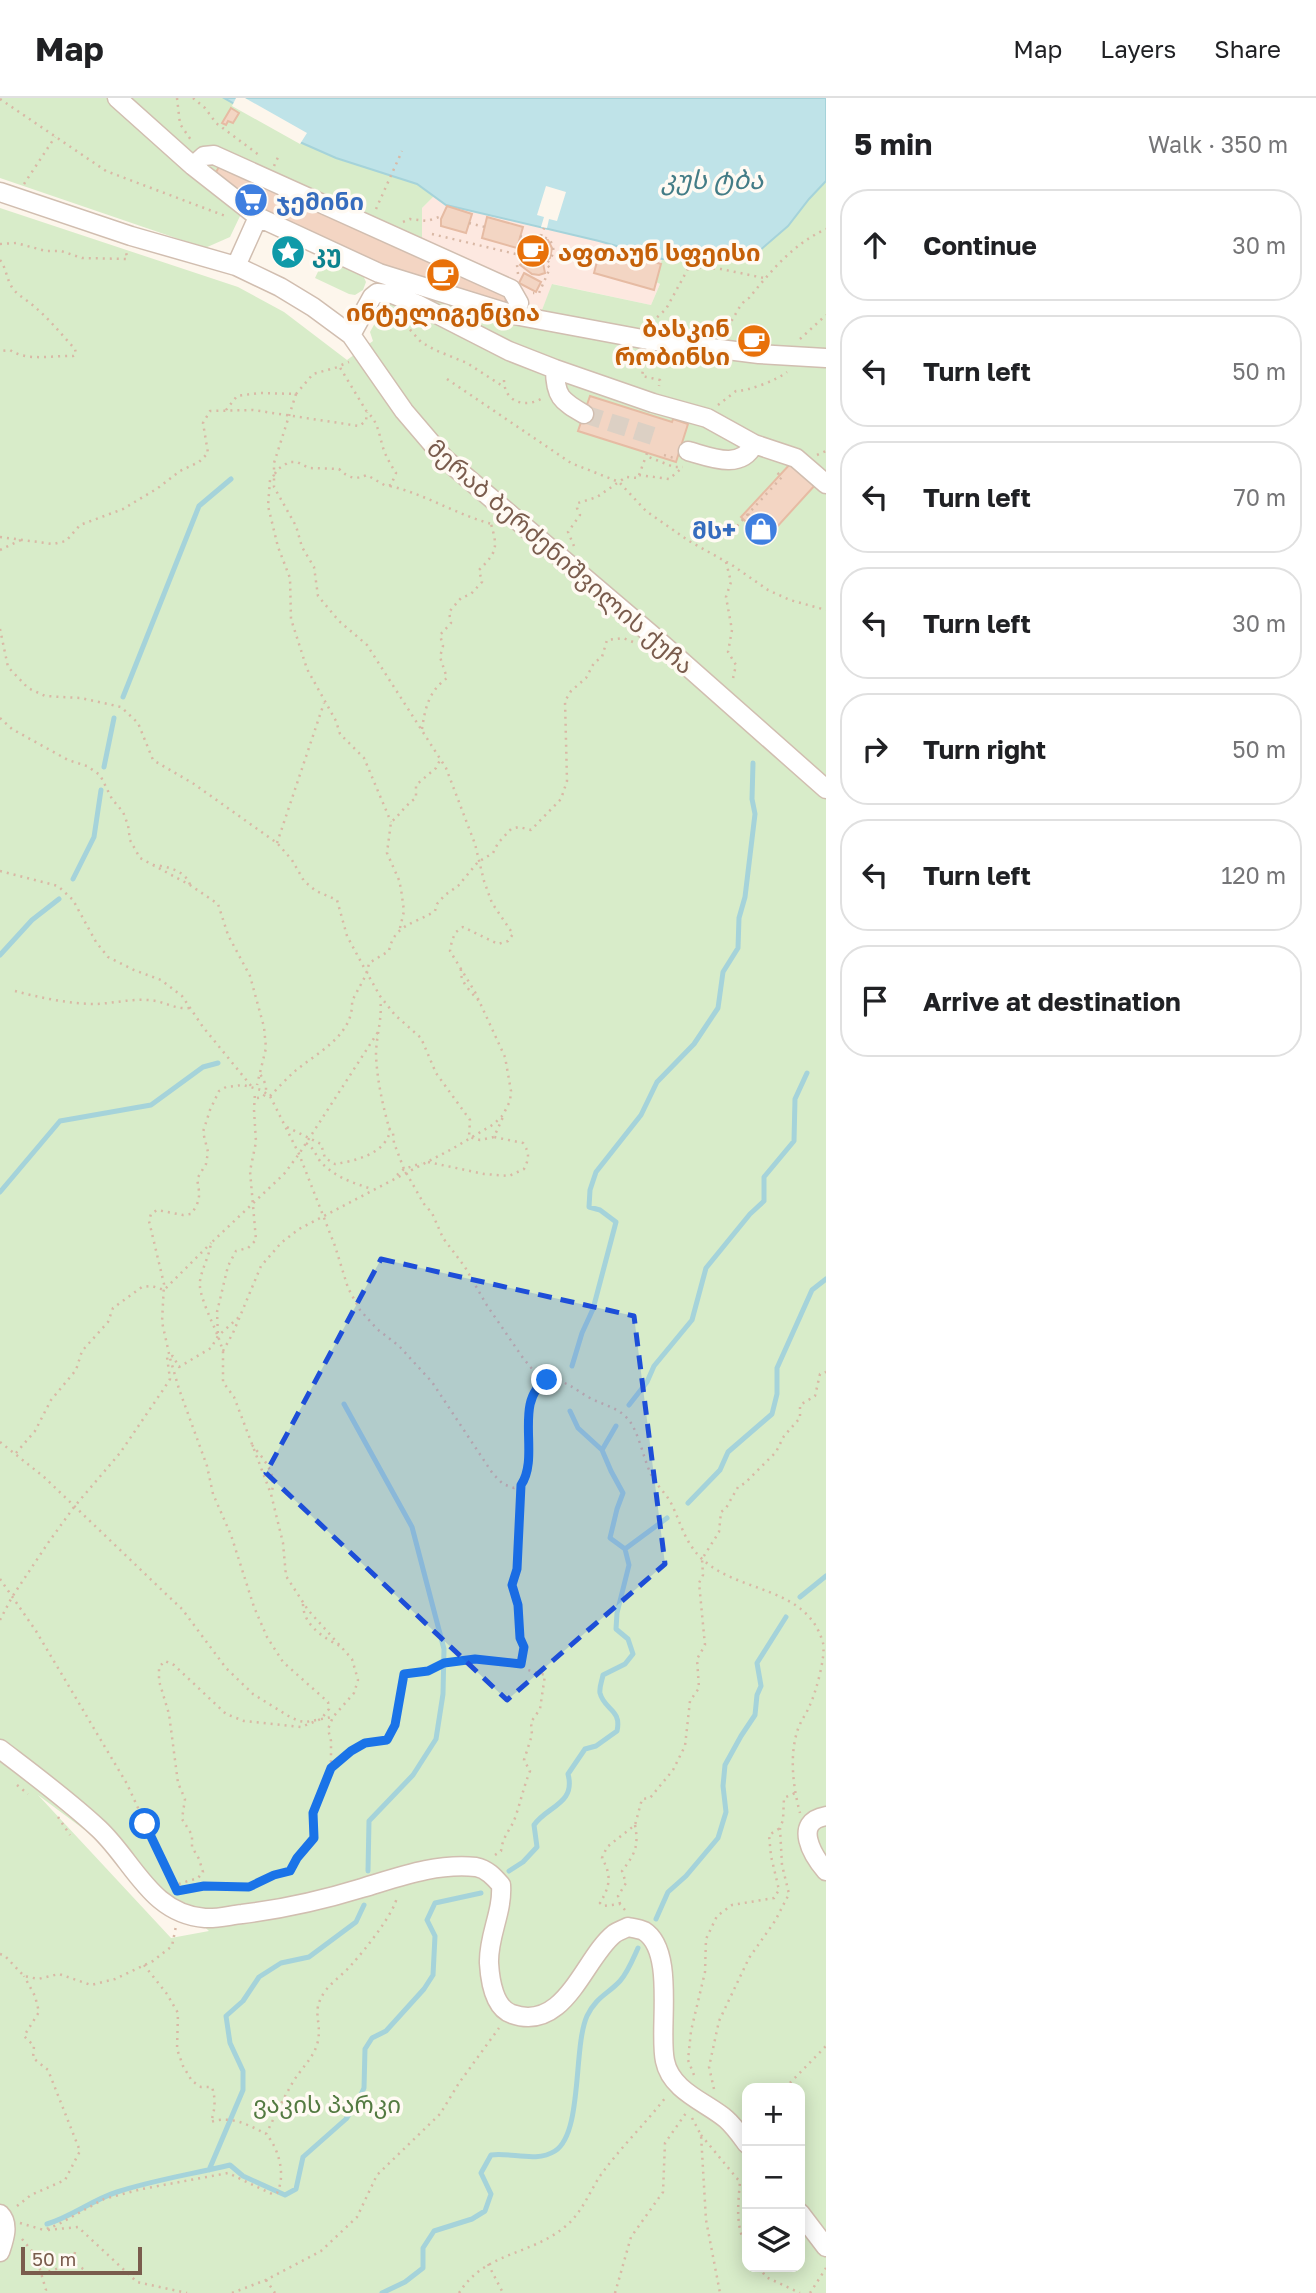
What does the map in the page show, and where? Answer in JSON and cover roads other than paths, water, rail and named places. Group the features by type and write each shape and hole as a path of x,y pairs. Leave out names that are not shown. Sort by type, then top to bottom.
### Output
{"street":[{"path":"117,98 199,161 258,217 379,273 514,315 640,339 826,358"},
{"path":"199,161 214,155 230,161 511,289 519,303 514,315"},
{"name":"მერაბ ბერძენიშვილის ქუჩა","path":"0,192 131,236 236,266 280,287 313,307 351,335 423,436 444,459 647,631 826,789"},
{"path":"236,266 258,217"},
{"path":"379,273 380,293"},
{"path":"351,335 372,298 380,293 392,294 417,304 555,377 707,418 754,444 796,458 826,484"},
{"path":"555,377 556,391 565,404 584,414"},
{"path":"682,459 726,462 745,456 754,444"},
{"path":"0,1749 69,1802 102,1832 146,1888 158,1900 179,1912 206,1918 271,1911 315,1901 422,1869 478,1867 489,1872 502,1885 502,1899 490,1945 492,1986 498,2002 509,2014 526,2017 553,2008 571,1992 614,1934 628,1927 643,1931 652,1939 661,1961 665,2063 676,2082 692,2097 727,2120 742,2138"},
{"path":"826,1816 813,1821 808,1832 808,1843 826,1871"},
{"path":"0,2252 6,2230 2,2216"},
{"path":"805,2220 826,2247"}],"water":[{"name":"კუს ტბა","path":"224,98 826,98 826,181 788,226 758,252 721,262 697,258 662,259 599,241 446,205 417,184 336,158 302,143"}],"waterway":[{"path":"123,697 199,506 231,479"},
{"path":"104,767 114,718"},
{"path":"572,1366 593,1309 616,1222 600,1210 589,1207 590,1190 596,1172 641,1115 657,1082 694,1044 718,1008 723,972 738,948 739,918 745,897 755,814 752,799 753,763"},
{"path":"73,879 94,837 101,790"},
{"path":"0,955 32,920 59,899"},
{"path":"0,1192 60,1121 151,1105 203,1067 218,1063"},
{"path":"629,1405 647,1382 654,1366 692,1320 706,1268 764,1201 764,1177 794,1141 795,1099 807,1073"},
{"path":"688,1503 720,1470 728,1452 772,1414 777,1394 777,1368 812,1290 826,1279"},
{"path":"344,1404 412,1527 444,1649 443,1694 436,1739 413,1775 369,1821 368,1871"},
{"path":"509,1871 523,1862 537,1847 534,1825 564,1798 568,1792 568,1774 585,1749 596,1746 617,1731 617,1718 602,1699 600,1686 603,1675 625,1664 633,1654 628,1639 616,1629 617,1613 629,1565 625,1549 610,1538 623,1493 602,1450 578,1428 570,1411"},
{"path":"602,1450 616,1426"},
{"path":"625,1549 667,1518"},
{"path":"800,1597 826,1576"},
{"path":"656,1919 668,1892 686,1876 718,1838 726,1812 723,1786 725,1765 755,1715 761,1686 757,1663 786,1617"},
{"path":"47,2224 117,2192 230,2165 243,2176 285,2195 296,2189 303,2157 346,2119 358,2101 364,2088 365,2049 372,2038 386,2031 424,1989 433,1975 435,1936 427,1920 435,1903 481,1893"},
{"path":"209,2170 243,2090 243,2071 230,2043 226,2016 243,2001 259,1977 281,1963 309,1957 356,1922 364,1905"},
{"path":"382,2293 405,2282 423,2268 423,2248 434,2231 472,2219 485,2211 491,2194 481,2173 491,2155 540,2156 555,2151 564,2141 574,2109 580,2048 587,2016 598,2000 623,1977 638,1948"}],"tunnel":[{"path":"584,414 653,436"}],"place":[{"name":"ჯემინი","path":"251,200"},
{"name":"აფთაუნ სფეისი","path":"533,251"},
{"name":"კუ","path":"288,252"},
{"name":"ინტელიგენცია","path":"443,275"},
{"name":"ბასკინ რობინსი","path":"754,341"},
{"name":"მს+","path":"761,529"}],"park label":[{"name":"ვაკის პარკი","path":"327,2103"}]}
